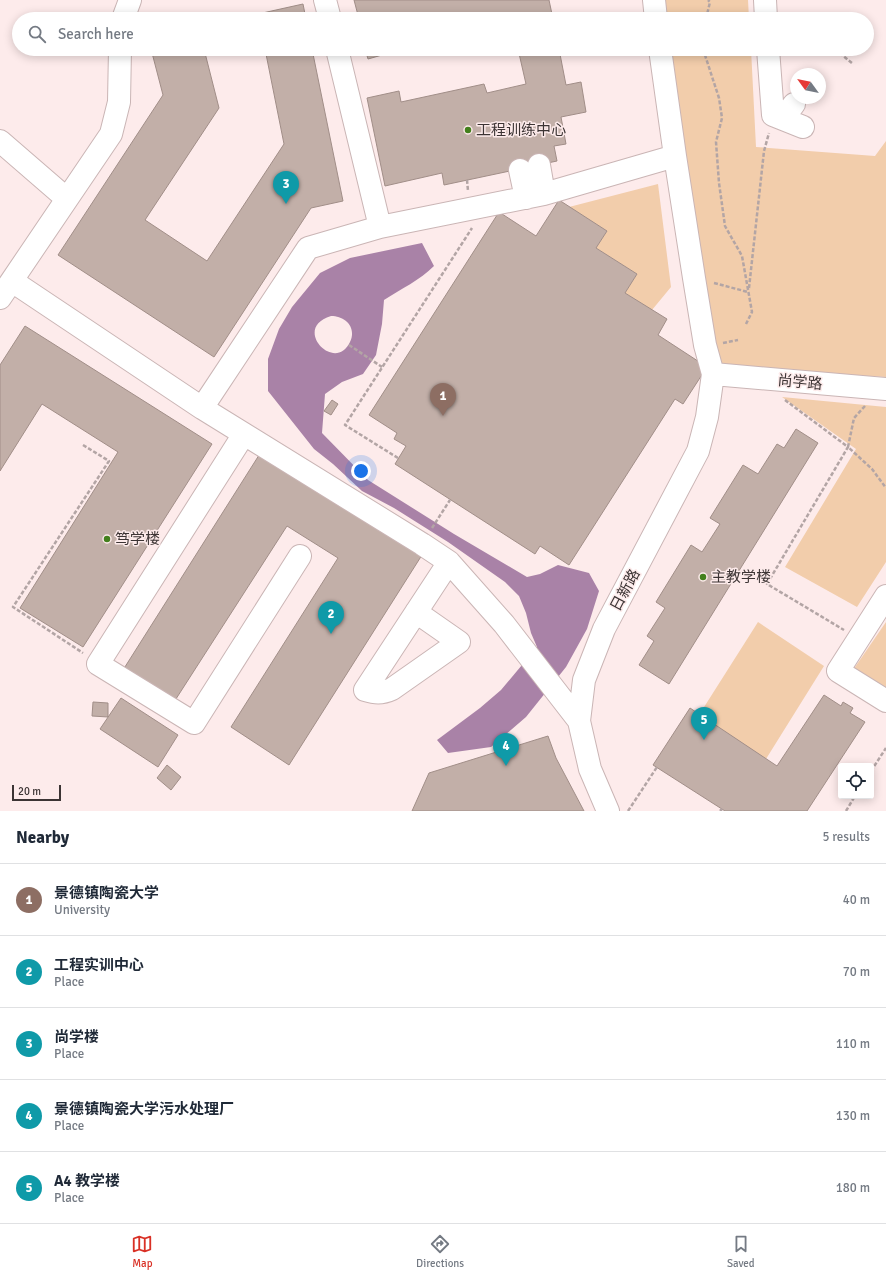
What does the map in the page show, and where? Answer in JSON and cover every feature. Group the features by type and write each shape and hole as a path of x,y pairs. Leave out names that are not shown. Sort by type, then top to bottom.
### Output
{"lane":[{"path":"126,12 130,0"},
{"path":"325,0 328,12"},
{"path":"654,0 655,12"},
{"path":"765,0 766,12"},
{"path":"0,298 111,134 119,102 120,56"},
{"path":"339,56 380,227"},
{"path":"661,56 694,278 705,345 713,374"},
{"path":"769,56 773,115 793,117"},
{"path":"0,141 67,198"},
{"path":"202,408 308,248 380,227 535,196 675,156"},
{"path":"529,167 535,196"},
{"path":"12,281 202,408 449,562 504,624 579,721"},
{"name":"尚学路","path":"713,374 883,389"},
{"name":"日新路","path":"608,811 590,770 579,721 584,680 604,629 698,451 707,417 713,374"},
{"path":"244,434 98,664 194,723 300,556"},
{"path":"416,612 449,562"},
{"path":"886,596 838,671 886,701"}],"path":[{"path":"708,0 710,2 708,12"},
{"path":"705,56 719,98 722,118 716,142 719,183 725,226 742,256 752,312 746,324"},
{"path":"843,56 853,64"},
{"path":"748,292 764,151"},
{"path":"398,458 345,425 486,206"},
{"path":"694,278 748,292"},
{"path":"349,345 382,367"},
{"path":"858,638 766,584 848,447 854,418 883,389"},
{"path":"781,397 848,447 872,469 886,488"},
{"path":"83,445 109,461 13,607 98,664"},
{"path":"422,544 450,500"},
{"path":"874,767 886,748"},
{"path":"628,811 657,767"},
{"path":"846,811 853,799"}],"shaded area":[{"path":"660,0 748,0 749,12 662,12"},
{"path":"667,56 751,56 756,147 875,156 886,141 886,377 719,369"},
{"path":"658,184 671,287 652,310 625,293 637,274 596,248 607,231 569,207"},
{"path":"422,243 434,266 417,280 384,300 382,324 376,355 363,374 342,382 325,394 322,433 368,480 454,534 527,577 540,574 558,565 589,573 599,591 587,629 566,667 526,717 491,747 448,753 437,740 480,708 501,690 537,647 519,596 505,582 448,542 394,508 362,491 333,464 314,449 268,391 268,359 279,329 292,307 320,273 350,258","holes":["331,316 341,318 348,323 351,327 352,337 343,351 335,353 327,351 320,346 315,338 315,330 320,322"]},
{"path":"782,397 886,407 886,562 857,607 785,567 856,449"},
{"path":"758,622 824,666 766,759 699,715"},
{"path":"886,622 886,690 853,670"}],"building":[{"path":"354,0 549,0 552,12 357,12"},
{"path":"303,4 305,12 267,12"},
{"path":"153,56 206,56 219,108 145,220 207,261 284,144 266,56 313,56 343,201 311,208 214,357 58,255 163,95"},
{"path":"367,56 378,56 368,59"},
{"name":"工程训练中心","path":"520,56 560,56 566,85 581,82 586,112 561,117 566,144 554,146 557,161 444,185 442,173 385,186 367,98 399,91 401,102 484,84 487,93 526,84"},
{"path":"559,200 607,231 596,248 637,274 625,293 667,319 658,335 707,367 683,404 675,399 569,565 540,546 535,554 395,464 406,446 394,439 397,433 369,415 499,212 536,236"},
{"name":"笃学楼","path":"25,326 212,444 83,647 20,608 118,452 42,404 0,471 0,365"},
{"path":"332,400 338,404 331,415 324,411"},
{"name":"主教学楼","path":"796,429 818,443 669,684 639,665 654,641 647,636 665,608 656,602 691,545 702,552 720,524 710,518 743,465 758,474 777,444 784,448"},
{"path":"261,452 422,555 289,765 231,727 338,558 287,526 174,702 123,670"},
{"path":"824,695 841,706 843,702 853,708 850,713 865,722 807,811 725,811 653,765 690,708 777,766"},
{"path":"121,698 178,735 158,767 100,729"},
{"path":"93,702 108,703 108,717 92,716"},
{"path":"548,736 556,758 584,811 412,811 429,773"},
{"path":"167,765 181,777 171,790 157,778"}],"place":[{"name":"工程训练中心","path":"468,130"},
{"name":"尚学楼","path":"286,204"},
{"name":"景德镇陶瓷大学","path":"443,416"},
{"name":"笃学楼","path":"107,539"},
{"name":"主教学楼","path":"703,577"},
{"name":"工程实训中心","path":"331,634"},
{"name":"A4 教学楼","path":"704,740"},
{"name":"景德镇陶瓷大学污水处理厂","path":"506,766"}]}
